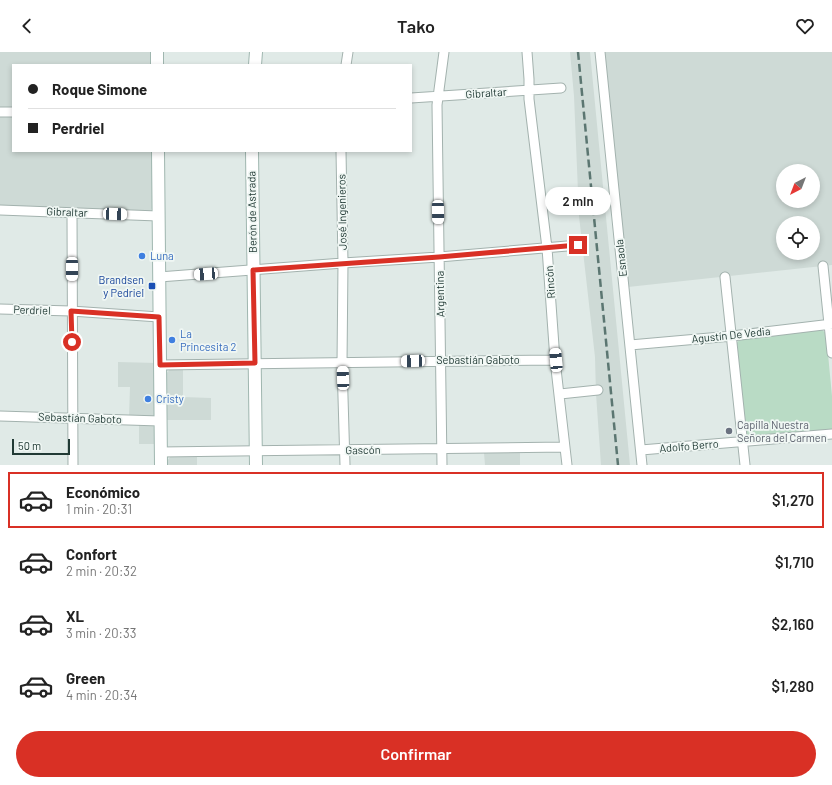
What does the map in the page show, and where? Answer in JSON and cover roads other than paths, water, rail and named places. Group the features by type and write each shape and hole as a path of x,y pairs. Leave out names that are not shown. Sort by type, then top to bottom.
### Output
{"street":[{"path":"157,52 157,64"},
{"path":"255,64 256,52"},
{"path":"346,64 348,52"},
{"name":"Argentina","path":"442,465 438,96 444,52"},
{"name":"Rincón","path":"527,52 528,99 547,248 556,360 567,465"},
{"name":"Esnaola","path":"600,52 642,465"},
{"name":"Gibraltar","path":"412,98 561,88"},
{"path":"0,112 12,112"},
{"path":"158,152 161,465"},
{"name":"Berón de Astrada","path":"252,152 256,465"},
{"name":"José Ingenieros","path":"341,152 343,263 342,363 345,465"},
{"name":"Gibraltar","path":"0,210 158,216"},
{"path":"72,213 71,311 73,465"},
{"path":"159,277 439,257 578,245"},
{"path":"823,266 831,324 832,353"},
{"path":"725,277 745,465"},
{"name":"Perdriel","path":"0,309 71,311 159,317"},
{"name":"Agustín De Vedia","path":"630,344 732,336 831,324"},
{"name":"Sebastián Gaboto","path":"160,365 342,363 441,360 556,360"},
{"path":"560,394 598,390"},
{"name":"Sebastián Gaboto","path":"0,416 160,422"},
{"name":"Adolfo Berro","path":"641,450 832,434"},
{"name":"Gascón","path":"161,452 345,451 565,447"}],"railway":[{"path":"578,52 618,465"}],"place":[{"name":"Luna","path":"142,256"},
{"name":"Brandsen y Pedriel","path":"152,286"},
{"name":"La Princesita 2","path":"172,340"},
{"name":"Cristy","path":"148,399"},
{"name":"Capilla Nuestra Señora del Carmen","path":"729,431"}]}
